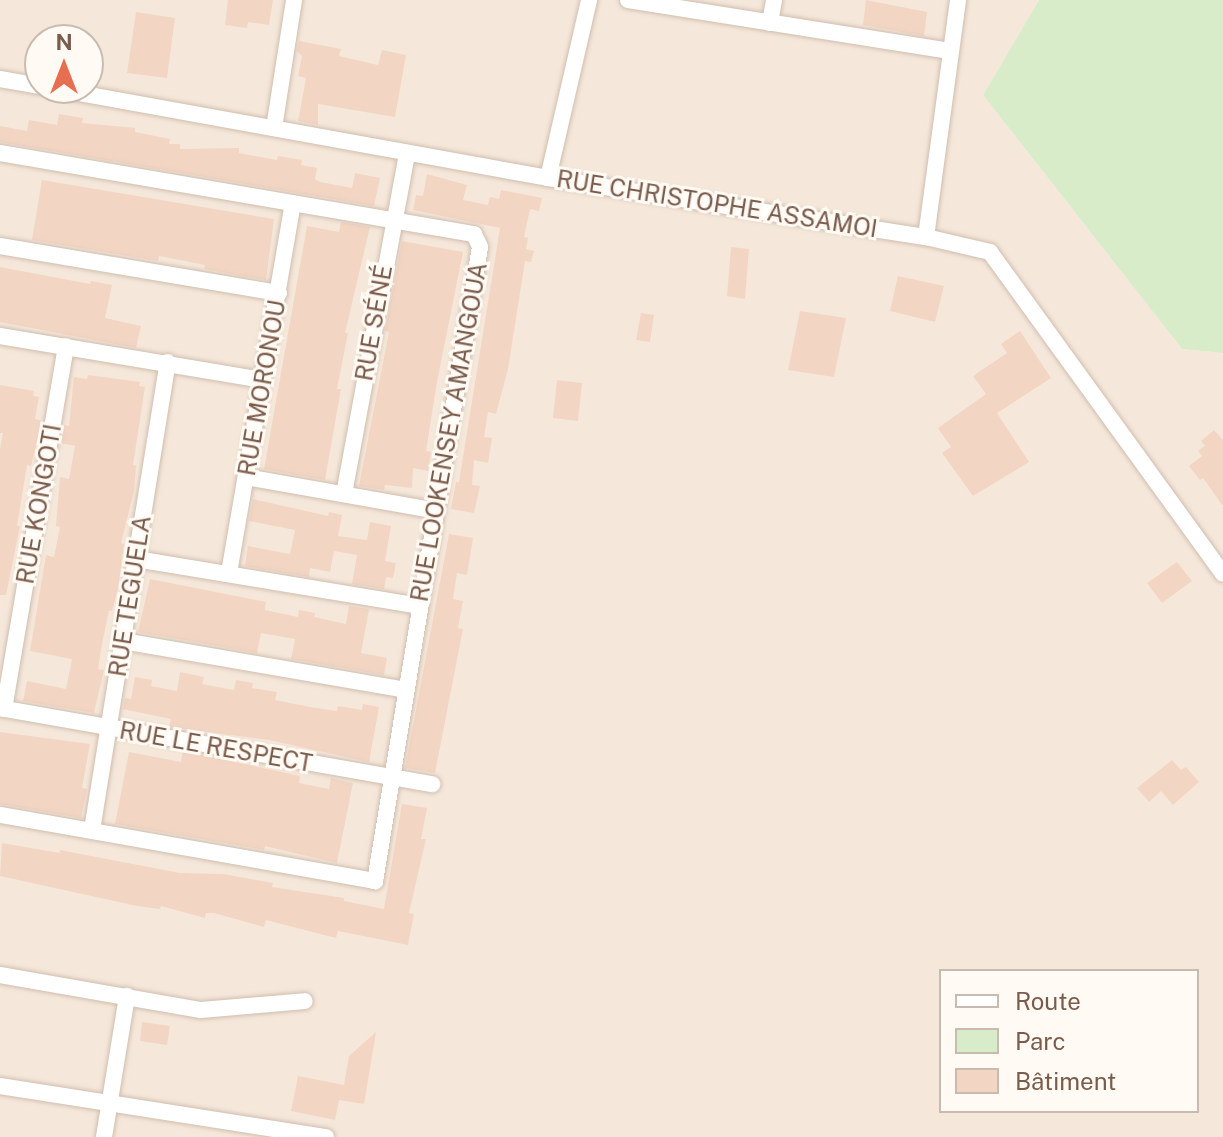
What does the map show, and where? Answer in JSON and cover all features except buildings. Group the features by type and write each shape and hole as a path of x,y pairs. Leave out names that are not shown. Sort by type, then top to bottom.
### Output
{"street":[{"path":"274,128 294,0"},
{"path":"548,178 589,0"},
{"path":"628,0 950,51"},
{"path":"770,23 774,0"},
{"path":"926,237 958,0"},
{"path":"0,79 24,83"},
{"name":"RUE CHRISTOPHE ASSAMOI","path":"104,98 548,178 926,237 990,252 1223,574"},
{"name":"RUE LOOKENSEY AMANGOUA","path":"0,153 474,234 480,239 375,881 92,830"},
{"name":"RUE SÉNÉ","path":"344,494 407,153"},
{"name":"RUE MORONOU","path":"229,573 293,203"},
{"path":"0,246 279,293"},
{"path":"0,336 263,380"},
{"name":"RUE KONGOTI","path":"2,709 66,346"},
{"name":"RUE TEGUELA","path":"92,830 168,362"},
{"path":"246,477 436,511"},
{"path":"136,559 419,606"},
{"path":"123,641 406,690"},
{"name":"RUE LE RESPECT","path":"2,709 432,784"},
{"path":"0,815 92,830"},
{"path":"0,975 201,1010 305,1001"},
{"path":"104,1137 127,996"},
{"path":"0,1086 326,1137"}],"shaded area":[{"path":"0,0 1039,0 983,95 1182,349 1223,353 1223,1137 0,1137"}],"green space":[{"path":"1039,0 1223,0 1223,353 1182,349 983,95"}]}
